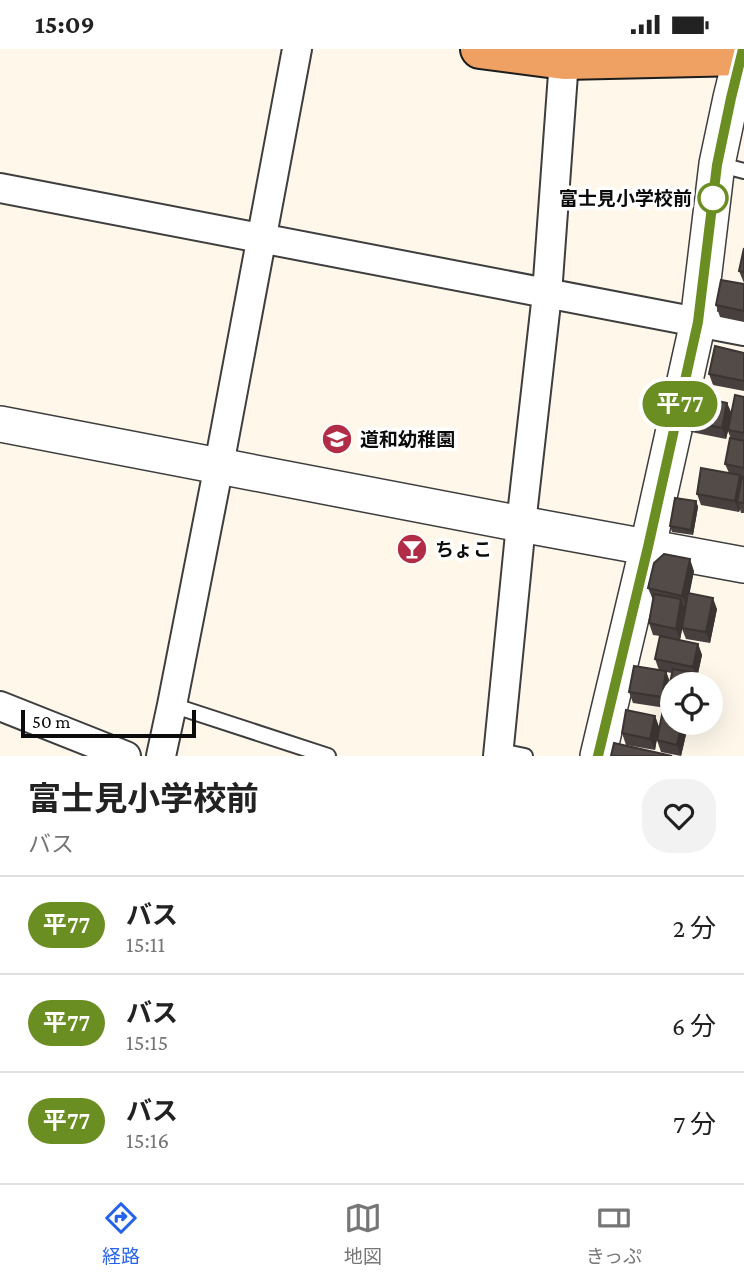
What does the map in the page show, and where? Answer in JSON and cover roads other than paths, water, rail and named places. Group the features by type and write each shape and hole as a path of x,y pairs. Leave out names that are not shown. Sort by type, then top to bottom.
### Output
{"highway":[{"path":"480,49 564,60 743,54"}],"street":[{"path":"161,756 297,49"},
{"path":"598,756 648,547 731,168 743,54"},
{"path":"507,754 521,524 547,293 564,60"},
{"path":"0,188 744,331"},
{"path":"0,424 744,565"},
{"path":"0,706 126,756"}],"lane":[{"path":"172,705 328,756"}],"place":[{"name":"富士見小学校前","path":"713,198"},
{"name":"道和幼稚園","path":"337,439"},
{"name":"ちょこ","path":"412,549"}]}
